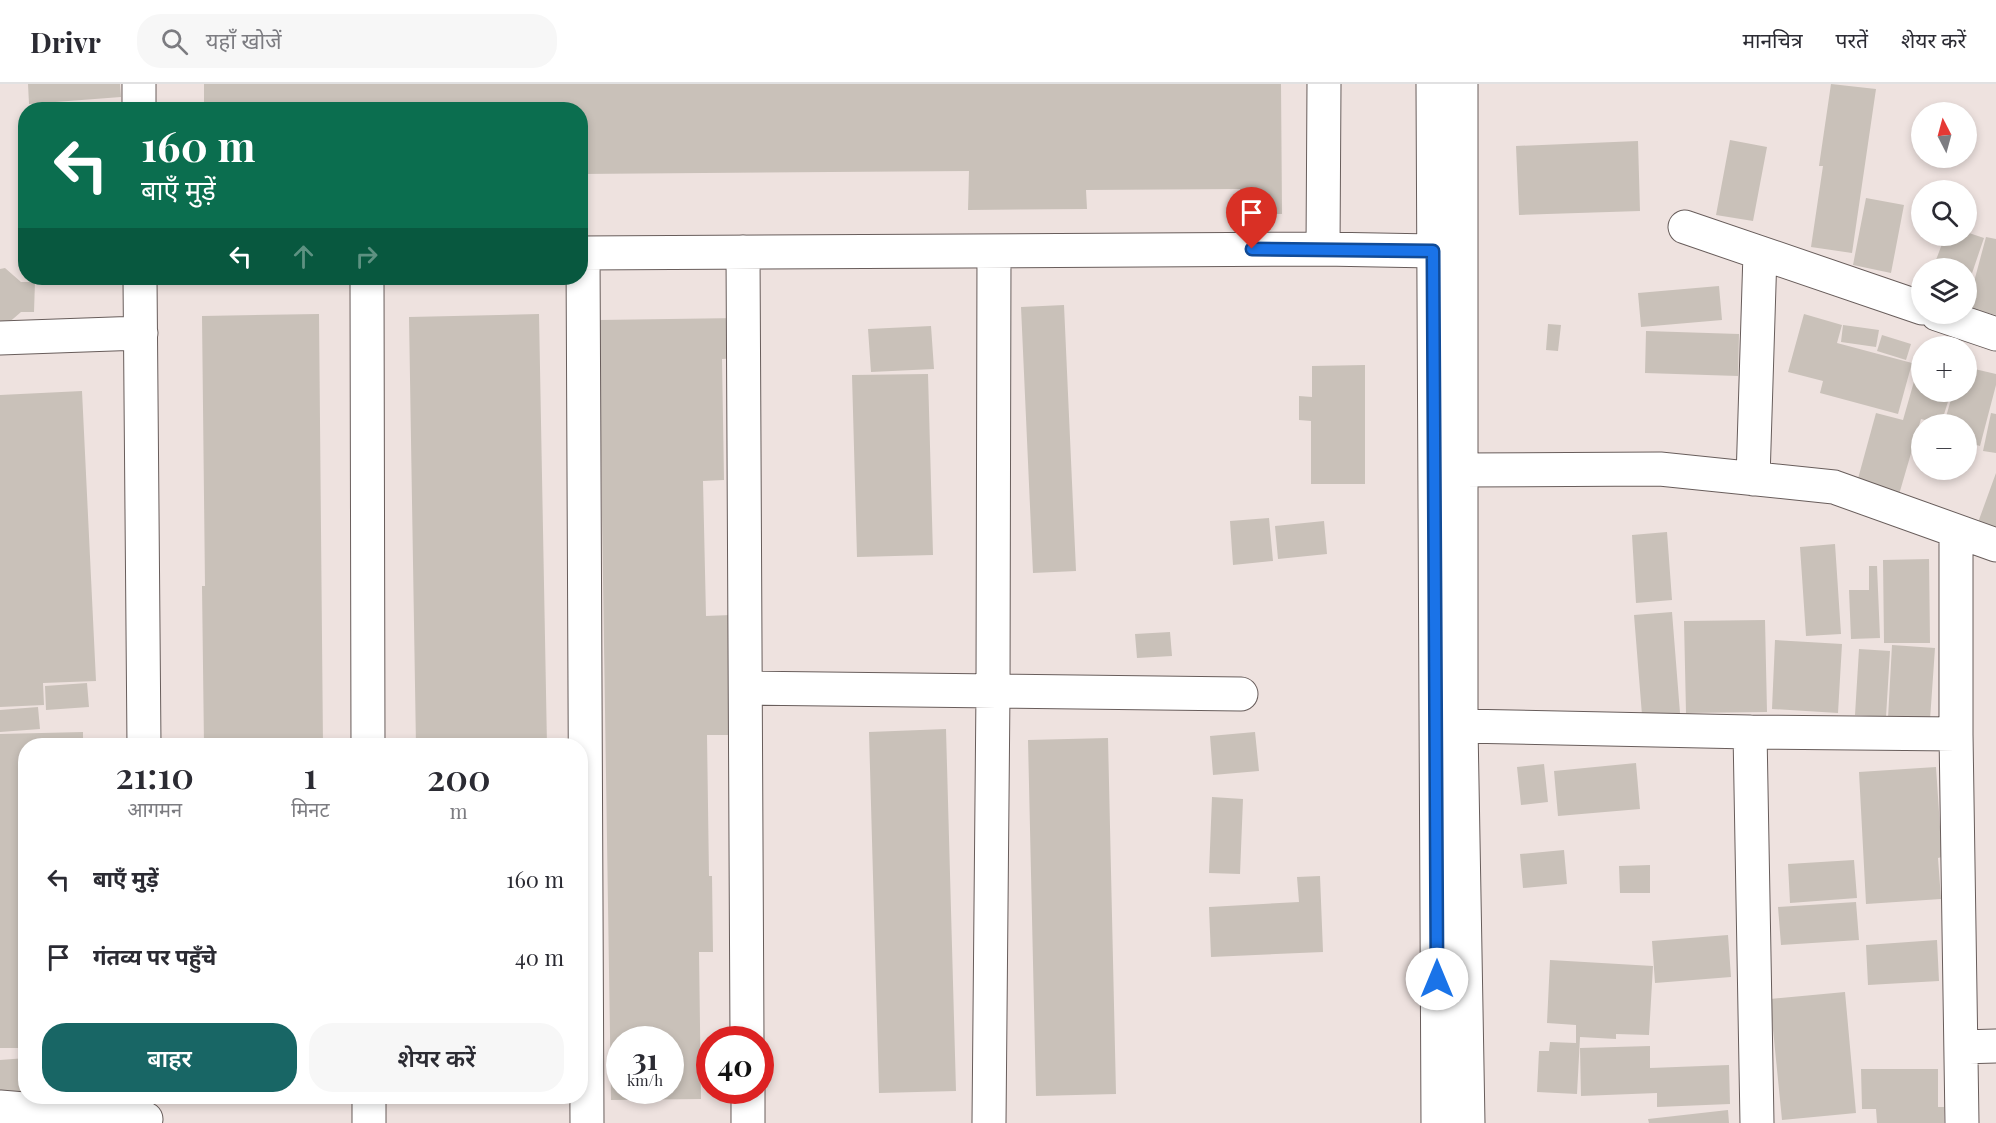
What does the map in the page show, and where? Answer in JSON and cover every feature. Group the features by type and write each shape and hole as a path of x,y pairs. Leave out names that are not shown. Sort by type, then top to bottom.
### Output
{"street":[{"path":"139,84 139,102"},
{"path":"1323,249 1324,84"},
{"path":"1434,84 1438,1123"},
{"path":"1461,84 1461,726 1468,1123"},
{"path":"1686,227 1911,304"},
{"path":"588,253 1323,249 1433,251"},
{"path":"989,1123 994,250"},
{"path":"743,252 747,1026"},
{"path":"1752,479 1760,253"},
{"path":"140,285 144,738"},
{"path":"367,285 368,738"},
{"path":"582,285 585,738"},
{"path":"1966,324 1996,334"},
{"path":"0,338 141,333"},
{"path":"1461,470 1660,469 1834,487 1996,545"},
{"path":"1956,531 1956,734 1962,1123"},
{"path":"746,688 1241,694"},
{"path":"1461,726 1956,734"},
{"path":"1750,732 1758,1123"},
{"path":"1961,1047 1996,1046"},
{"path":"369,1104 369,1123"},
{"path":"587,1104 587,1123"},
{"path":"748,1104 748,1123"},
{"path":"0,1107 146,1113"}],"building":[{"path":"28,84 120,84 121,97 29,102"},
{"path":"204,84 1281,84 1282,214 1241,214 1240,189 1086,190 1087,209 968,210 969,171 588,174 588,102 204,102"},
{"path":"1831,84 1876,89 1852,253 1811,247 1823,166 1819,166"},
{"path":"1730,140 1767,147 1753,221 1716,215"},
{"path":"1638,141 1640,211 1519,215 1516,146"},
{"path":"1866,198 1904,205 1891,273 1853,265"},
{"path":"1977,236 1984,238 1977,259 1937,258 1941,246 1977,246"},
{"path":"1986,237 1996,239 1996,315 1977,310 1977,271"},
{"path":"5,268 18,279 18,285 35,285 34,312 21,312 6,325 0,325 0,269"},
{"path":"1719,286 1722,320 1641,327 1638,293"},
{"path":"1064,305 1076,571 1033,573 1021,307"},
{"path":"319,314 323,738 204,738 202,316"},
{"path":"539,314 547,738 416,738 409,317"},
{"path":"1804,314 1842,325 1837,343 1911,363 1898,414 1820,393 1823,381 1788,372"},
{"path":"739,318 740,358 722,359 724,480 703,481 706,616 731,615 733,735 707,735 709,876 712,876 713,952 699,952 700,1026 696,1026 696,1099 684,1099 684,1026 610,1026 599,320"},
{"path":"1548,324 1561,325 1558,351 1546,350"},
{"path":"1843,325 1879,330 1876,347 1841,342"},
{"path":"931,326 934,369 871,372 868,329"},
{"path":"1646,331 1739,334 1738,376 1645,373"},
{"path":"1882,335 1911,344 1906,360 1877,351"},
{"path":"1365,365 1365,484 1311,484 1311,421 1299,420 1299,396 1312,397 1312,366"},
{"path":"1977,370 1996,374 1996,385 1980,446 1977,445 1977,414 1947,414 1950,402 1977,402"},
{"path":"928,374 933,555 857,557 852,375"},
{"path":"82,391 96,681 43,683 44,705 0,707 0,395"},
{"path":"1911,392 1911,402 1948,402 1944,414 1911,414 1911,453 1898,498 1856,486 1876,413 1903,420"},
{"path":"1991,413 1996,414 1996,453 1983,451"},
{"path":"1996,473 1996,535 1976,528"},
{"path":"1269,518 1273,561 1233,565 1230,521"},
{"path":"1324,521 1327,554 1278,559 1275,526"},
{"path":"1667,532 1672,600 1636,603 1632,535"},
{"path":"1835,544 1841,634 1806,636 1800,547"},
{"path":"1929,559 1930,643 1884,643 1883,560"},
{"path":"1869,566 1877,566 1880,638 1851,639 1849,590 1869,590"},
{"path":"1672,612 1680,713 1642,715 1634,615"},
{"path":"1765,620 1767,712 1686,713 1684,621"},
{"path":"1170,632 1172,656 1137,658 1135,634"},
{"path":"1775,640 1842,644 1838,713 1772,709"},
{"path":"1892,645 1935,648 1930,720 1888,718"},
{"path":"1859,649 1890,651 1886,717 1855,715"},
{"path":"87,683 89,707 46,710 45,686"},
{"path":"38,707 40,729 0,732 0,710"},
{"path":"946,729 956,1091 879,1093 869,732"},
{"path":"83,732 83,738 18,738 18,1048 0,1048 0,734"},
{"path":"1255,732 1259,771 1213,775 1210,736"},
{"path":"1108,738 1116,1094 1036,1096 1028,740"},
{"path":"1636,763 1640,809 1558,816 1554,771"},
{"path":"1544,764 1548,802 1521,805 1517,767"},
{"path":"1936,767 1942,857 1938,858 1941,899 1866,904 1859,772"},
{"path":"1212,797 1243,799 1240,874 1209,873"},
{"path":"1564,850 1567,884 1523,888 1520,854"},
{"path":"1854,860 1857,898 1790,903 1788,864"},
{"path":"1650,865 1650,893 1620,893 1619,866"},
{"path":"1320,876 1323,952 1211,957 1209,907 1299,902 1297,877"},
{"path":"1856,902 1859,940 1781,945 1778,907"},
{"path":"1728,935 1731,977 1655,983 1652,941"},
{"path":"1937,940 1939,981 1868,985 1866,945"},
{"path":"1550,960 1653,966 1649,1035 1616,1034 1616,1039 1580,1037 1577,1094 1537,1092 1539,1051 1549,1051 1550,1042 1576,1043 1576,1025 1547,1023"},
{"path":"1845,992 1856,1113 1782,1120 1770,999"},
{"path":"1650,1046 1650,1068 1729,1065 1730,1104 1657,1107 1657,1093 1581,1096 1580,1048"},
{"path":"18,1059 18,1092 0,1093 0,1060"},
{"path":"1861,1069 1938,1069 1938,1107 1944,1107 1944,1123 1877,1123 1876,1109 1862,1109"},
{"path":"1728,1110 1729,1123 1649,1123 1648,1119"}],"route":[{"path":"1252,249 1433,251 1437,979"}]}
